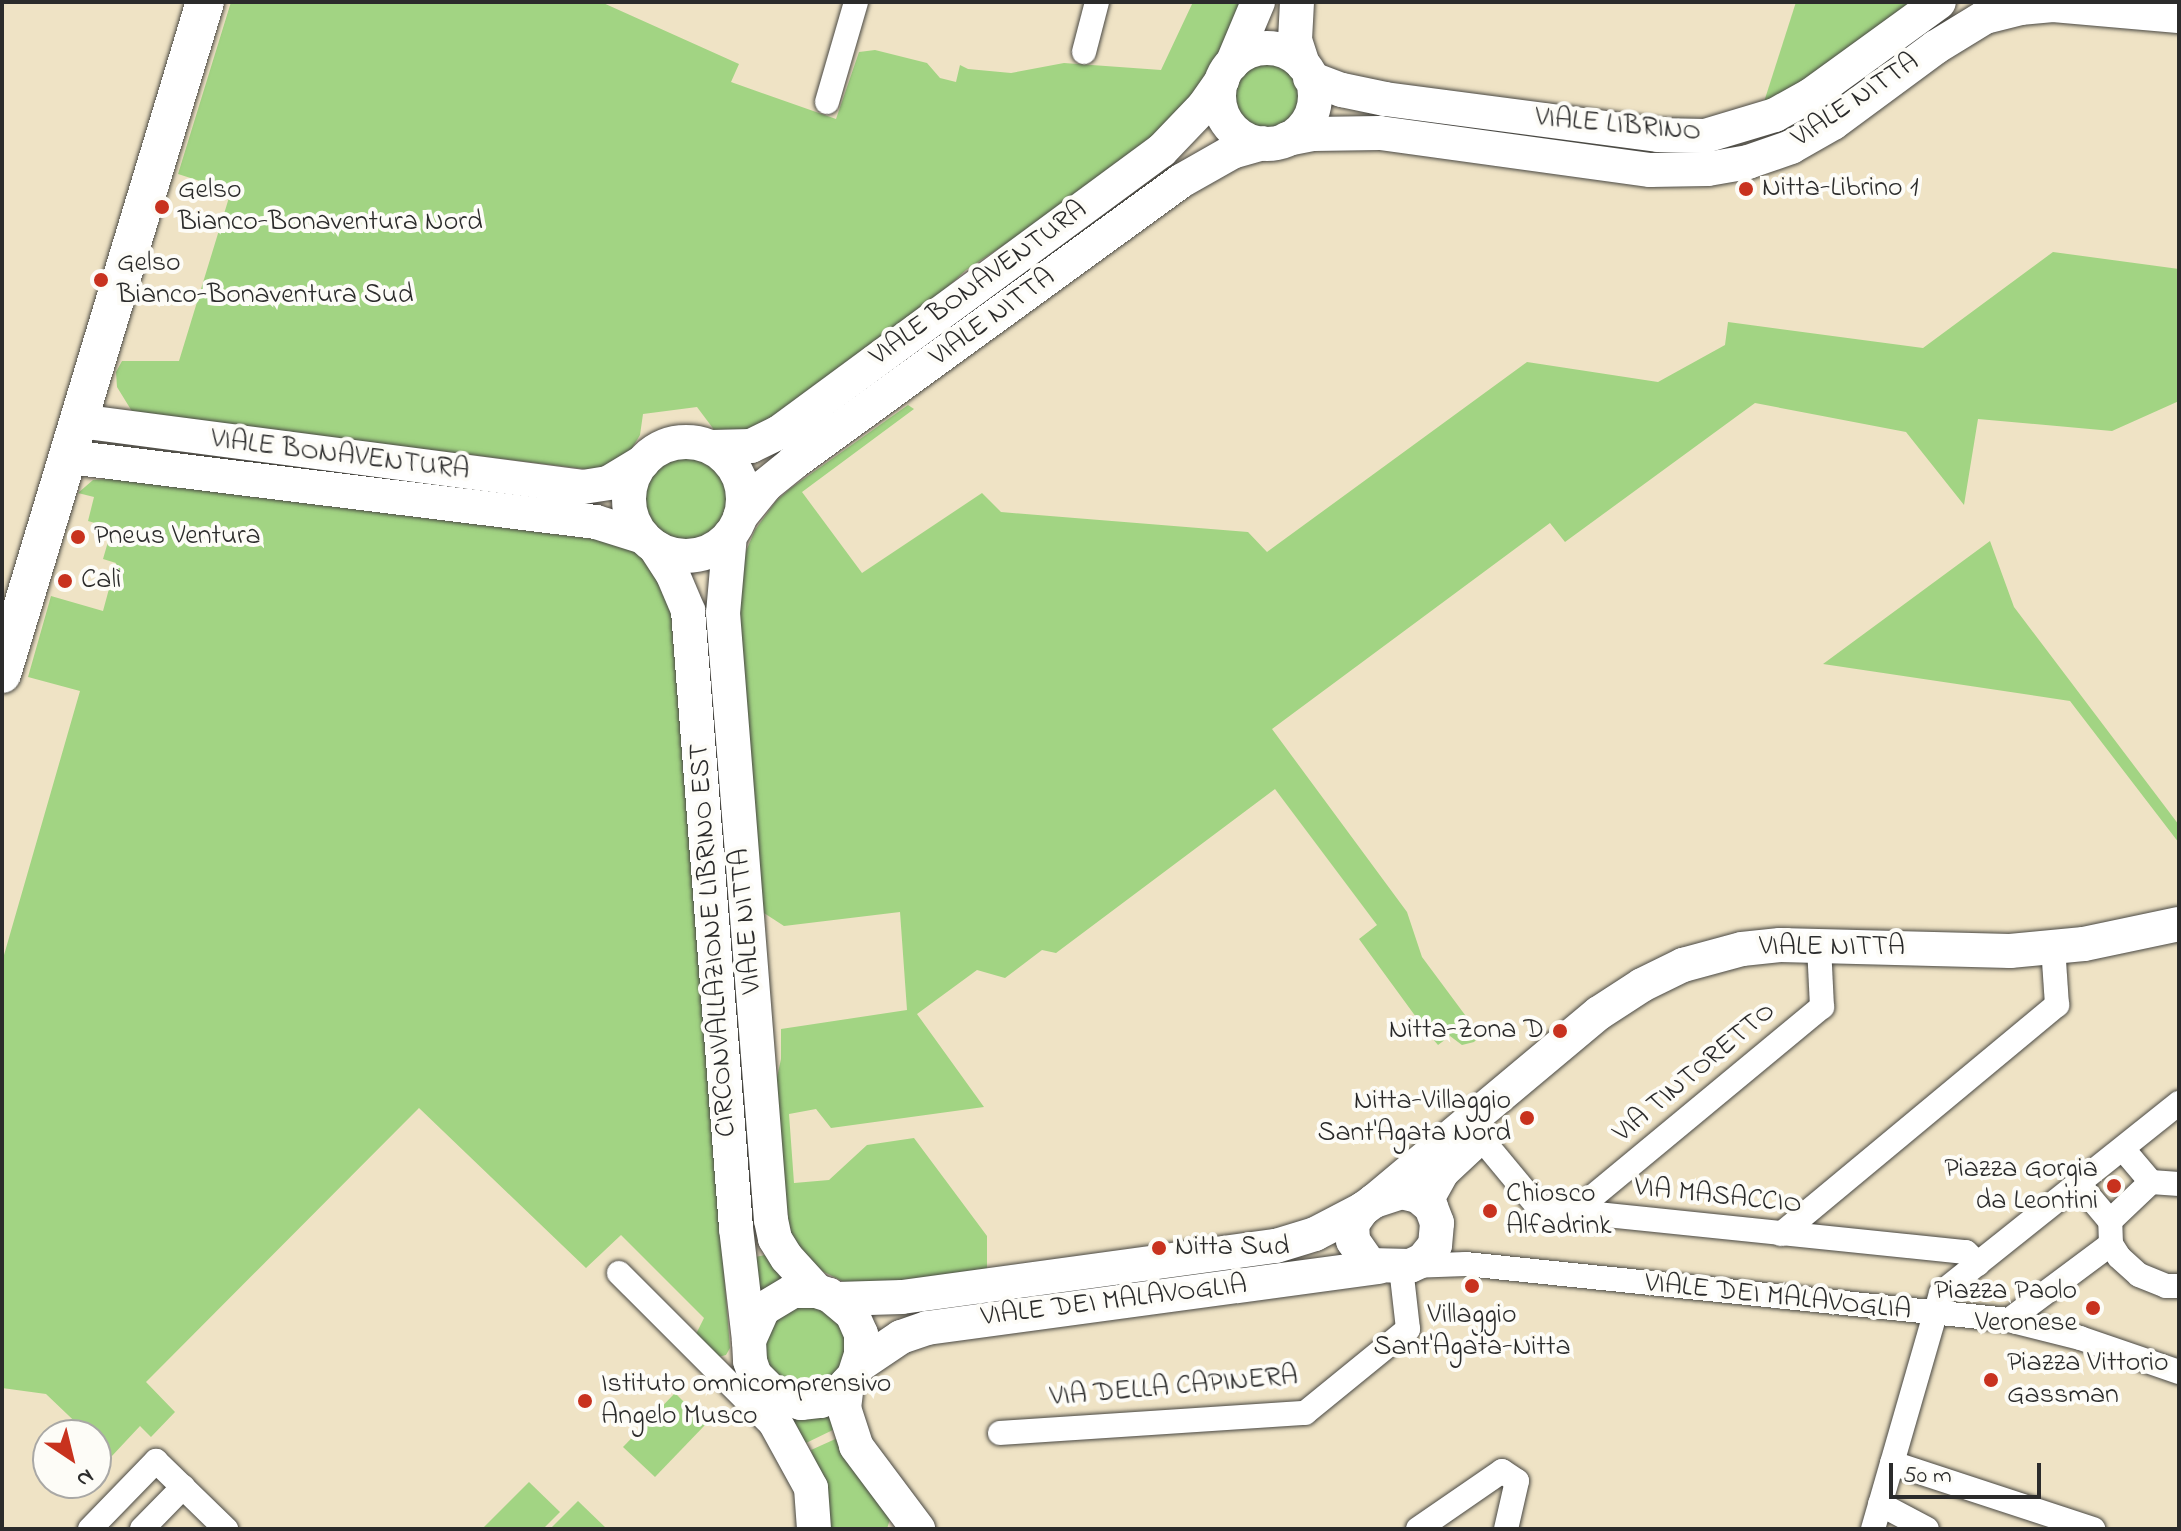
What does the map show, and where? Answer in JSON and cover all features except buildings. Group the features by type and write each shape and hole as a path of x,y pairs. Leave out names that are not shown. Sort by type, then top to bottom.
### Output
{"main road":[{"path":"2,674 205,2"},
{"name":"VIALE BONAVENTURA","path":"711,447 751,446 778,433 1161,151 1204,106 1227,72 1258,2"},
{"path":"1297,2 1295,40 1307,72 1314,95 1311,113 1302,128 1275,141 1245,139 1227,122 1219,99 1227,72 1247,53 1271,49 1289,54 1307,72"},
{"name":"VIALE LIBRINO","path":"1307,72 1342,90 1385,99 1658,135 1705,136 1740,128 1787,108 1939,2"},
{"name":"VIALE NITTA","path":"2179,16 2053,5 2020,8 1985,17 1936,47 1833,123 1801,141 1748,162 1708,169 1650,170 1380,133 1313,134 1232,152 1181,181 766,485 735,526 723,613 771,1220 775,1239 787,1258 827,1295 902,1297 1276,1246 1315,1234 1368,1205 1599,1013 1642,985 1683,965 1742,949 1819,955 2010,951 2054,957 2179,924"},
{"name":"VIALE BONAVENTURA","path":"79,421 583,487 608,483 643,462"},
{"path":"160,469 168,435"},
{"path":"69,457 596,522 676,555 698,554 719,546 735,526 743,502 741,480 729,461 711,447 690,442 675,443 654,452 643,462 632,482 629,496 633,518 650,542"},
{"name":"CIRCONVALLAZIONE LIBRINO EST","path":"650,542 683,593 688,611 745,1363 811,1488 814,1529"},
{"path":"2054,957 2179,943"},
{"path":"1426,1201 1442,1172 1610,1029 1689,983 1819,955"},
{"path":"1401,1192 1426,1201 1435,1215 1438,1233 1428,1255 1397,1267 1363,1259 1353,1241 1352,1224 1368,1205 1401,1192"},
{"name":"VIALE DEI MALAVOGLIA","path":"853,1375 901,1337 927,1328 1397,1267"},
{"path":"853,1375 821,1401 801,1403 781,1397 745,1363 756,1319 771,1301 793,1291 827,1295 852,1314 861,1334 853,1375 844,1408 856,1446 907,1522"}],"street":[{"path":"827,102 856,2"},
{"path":"1084,52 1097,2"},
{"name":"VIA TINTORETTO","path":"1574,1212 1822,1007 1819,955"},
{"path":"1781,1234 2057,1005 2054,957"},
{"path":"1873,1529 1941,1293 2179,1103"},
{"name":"VIA MASACCIO","path":"1480,1137 1539,1208 1966,1252 1978,1264"},
{"path":"2131,1143 2151,1182"},
{"path":"2151,1182 2179,1184"},
{"path":"2009,1320 2111,1232 2151,1182"},
{"path":"2069,1190 2111,1232 2119,1257 2139,1275 2166,1286 2179,1286"},
{"path":"1438,1233 1454,1256 1466,1264"},
{"name":"VIALE DEI MALAVOGLIA","path":"1397,1267 1466,1264 1935,1315 2009,1320 2059,1332 2179,1372"},
{"name":"VIA DELLA CAPINERA","path":"1000,1433 1305,1413 1408,1329 1397,1267"},
{"path":"619,1273 745,1363"},
{"path":"90,1529 156,1461 226,1529"},
{"path":"1892,1463 2093,1529"},
{"path":"1418,1529 1502,1471 1517,1481 1506,1529"},
{"path":"142,1529 183,1487"},
{"path":"1880,1504 1927,1529"}],"green space":[{"path":"231,2 601,2 739,64 731,82 836,119 859,52 875,50 927,63 940,78 956,82 960,65 968,69 1011,73 1064,63 1161,70 1193,2 1242,2 1220,54 1189,100 1155,138 1060,208 966,270 924,309 755,431 715,431 697,407 643,414 640,435 631,450 608,467 593,470 133,413 117,387 116,372 122,361 179,361 231,191 178,174"},
{"path":"1796,2 1922,2 1810,84 1763,105"},
{"path":"1267,60 1287,66 1297,76 1303,96 1297,116 1287,126 1267,132 1247,126 1237,116 1231,96 1237,76 1247,66"},
{"path":"2053,252 2179,269 2179,401 2112,431 1978,419 1964,505 1906,432 1755,403 1565,542 1550,523 1272,729 1407,912 1422,957 1471,1023 1477,1024 1478,1038 1474,1042 1462,1045 1450,1036 1438,1045 1427,1032 1359,939 1377,925 1275,789 1056,953 1042,950 1005,978 977,970 917,1014 984,1107 831,1128 816,1109 789,1114 794,1183 829,1180 867,1145 914,1138 987,1236 987,1272 874,1285 844,1282 822,1271 805,1255 792,1237 788,1219 776,1082 781,1059 781,1029 907,1010 900,912 784,926 761,911 738,583 741,563 755,530 776,501 791,488 908,405 914,409 802,492 862,573 982,493 1001,512 1248,532 1267,552 1527,362 1658,382 1725,345 1728,322 1923,348"},
{"path":"678,455 696,455 712,462 724,474 731,490 731,508 724,524 712,536 696,543 678,543 662,536 650,524 643,508 643,490 650,474 662,462"},
{"path":"109,479 616,542 635,550 649,565 664,591 671,613 730,1348 726,1355 718,1357 696,1334 704,1318 621,1235 586,1268 419,1108 146,1382 175,1412 151,1437 140,1426 112,1456 112,1419 72,1419 46,1394 2,1388 2,962 80,691 28,677 51,596 103,611 116,563 103,559 112,528 88,521 94,497 78,493 93,480"},
{"path":"1990,541 2014,607 2179,825 2179,843 2070,701 1823,664"},
{"path":"770,1254 788,1279 760,1292 750,1258"},
{"path":"814,1302 843,1322 849,1357 829,1386 783,1388 760,1361 770,1316"},
{"path":"675,1393 706,1424 655,1477 623,1447"},
{"path":"835,1410 839,1427 806,1443 783,1413"},
{"path":"842,1436 890,1519 887,1529 828,1529 825,1490 811,1450"},
{"path":"529,1482 560,1512 543,1529 482,1529"},
{"path":"578,1501 607,1529 550,1529"}],"place":[{"name":"Nitta-Librino 1","path":"1746,189"},
{"name":"Gelso Bianco-Bonaventura Nord","path":"162,207"},
{"name":"Gelso Bianco-Bonaventura Sud","path":"101,280"},
{"name":"Pneus Ventura","path":"78,537"},
{"name":"Calì","path":"65,581"},
{"name":"Nitta-Zona D","path":"1560,1031"},
{"name":"Nitta-Villaggio Sant'Agata Nord","path":"1527,1118"},
{"name":"Piazza Gorgia da Leontini","path":"2114,1186"},
{"name":"Chiosco Alfadrink","path":"1490,1211"},
{"name":"Nitta Sud","path":"1159,1248"},
{"name":"Villaggio Sant'Agata-Nitta","path":"1472,1286"},
{"name":"Piazza Paolo Veronese","path":"2093,1308"},
{"name":"Piazza Vittorio Gassman","path":"1991,1380"},
{"name":"Istituto omnicomprensivo Angelo Musco","path":"585,1401"}]}
